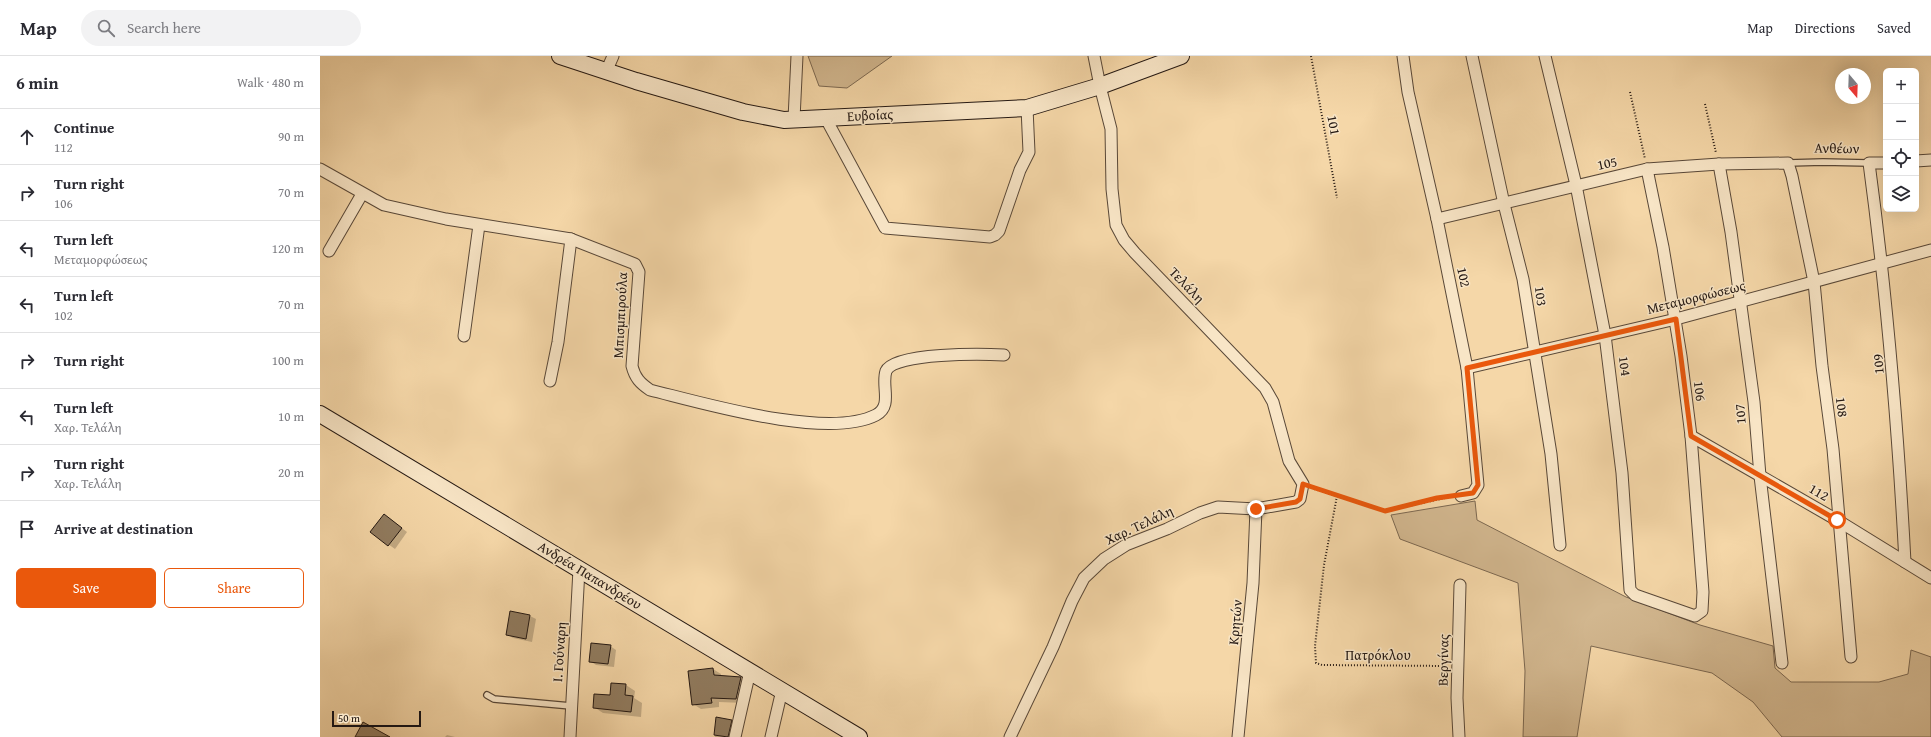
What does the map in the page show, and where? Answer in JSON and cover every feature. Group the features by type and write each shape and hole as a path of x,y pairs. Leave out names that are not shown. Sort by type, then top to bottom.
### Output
{"street":[{"name":"Ευβοίας","path":"560,56 606,72 743,112 784,120 1027,108 1100,86 1181,56"},
{"path":"606,72 613,56"},
{"path":"794,119 797,56"},
{"name":"Τελάλη","path":"1094,56 1111,129 1114,215 1119,232 1135,253 1265,388 1272,402 1289,461 1303,484"},
{"name":"102","path":"1403,56 1408,92 1437,219 1467,368 1478,485 1473,493 1461,496"},
{"name":"103","path":"1472,56 1504,204 1523,279 1551,454 1560,545"},
{"name":"104","path":"1545,56 1576,185 1606,336 1620,459 1630,590 1635,595 1695,616"},
{"path":"825,117 885,228 990,237 995,236 999,231 1020,170 1029,152 1027,108"},
{"path":"1919,161 1931,162"},
{"name":"105","path":"1437,219 1647,169 1718,164 1788,163"},
{"name":"108","path":"1788,163 1814,282 1832,449 1837,520 1851,657"},
{"name":"Ανθέων","path":"1869,164 1883,163"},
{"name":"107","path":"1718,164 1731,232 1739,302 1754,402 1760,476 1782,663"},
{"name":"109","path":"1869,164 1891,346 1898,428 1906,562"},
{"name":"Μπισμπιρούλα","path":"320,169 384,205 406,211 479,225 570,239 633,263 637,267 632,366 635,376 650,390 742,414 789,420 852,422 882,411 886,405 886,371 889,366 899,361 930,356 970,353 1004,355"},
{"name":"106","path":"1647,169 1676,319 1691,436 1703,592 1702,611 1695,616"},
{"path":"329,251 362,194"},
{"path":"464,336 479,225"},
{"path":"550,381 558,342 570,239"},
{"name":"Μεταμορφώσεως","path":"1467,368 1676,319 1931,250"},
{"name":"Ανδρέα Παπανδρέου","path":"320,414 859,737"},
{"name":"112","path":"1691,436 1837,520 1906,562 1921,574 1931,578"},
{"name":"Χαρ. Τελάλη","path":"1010,737 1084,578 1104,559 1126,545 1167,530 1200,513 1218,507 1256,509 1296,502 1300,499 1303,484"},
{"name":"Κρητών","path":"1238,737 1252,591 1256,509"},
{"name":"Ι. Γούναρη","path":"570,737 579,569"},
{"name":"Βεργίνας","path":"1459,737 1458,666 1460,584"},
{"path":"735,737 750,671"},
{"path":"771,737 782,690"}],"lane":[{"name":"Ανθέων","path":"1788,163 1823,162 1869,164"},
{"path":"487,695 494,699 571,706"}],"path":[{"name":"101","path":"1311,56 1337,198"},
{"path":"1630,92 1647,169"},
{"path":"1705,104 1718,164"},
{"path":"1303,484 1385,511 1437,498 1461,496"},
{"name":"Πατρόκλου","path":"1337,496 1324,565 1315,646 1316,663 1322,665 1458,666"}],"shaded area":[{"path":"808,56 892,56 847,88 819,86"},
{"path":"1475,501 1477,520 1626,597 1700,625 1773,646 1775,668 1791,682 1879,682 1908,674 1911,650 1931,657 1931,737 1782,737 1753,702 1712,673 1591,646 1577,737 1523,737 1525,671 1518,583 1400,539 1391,515"}],"building":[{"path":"384,514 402,528 388,546 370,532"},
{"path":"510,611 530,615 526,639 506,635"},
{"path":"591,643 611,645 608,664 589,662"},
{"path":"713,668 714,675 741,677 736,699 711,698 712,703 692,705 688,671"},
{"path":"611,683 626,684 625,695 633,696 631,712 593,708 594,694 610,695"},
{"path":"716,717 732,720 728,737 714,735"},
{"path":"363,722 390,737 355,737"}],"route":[{"path":"1256,509 1298,501 1301,496 1303,484 1317,490 1385,511 1437,498 1461,496 1473,493 1476,491 1478,485 1467,368 1676,319 1691,436 1837,520"}]}
